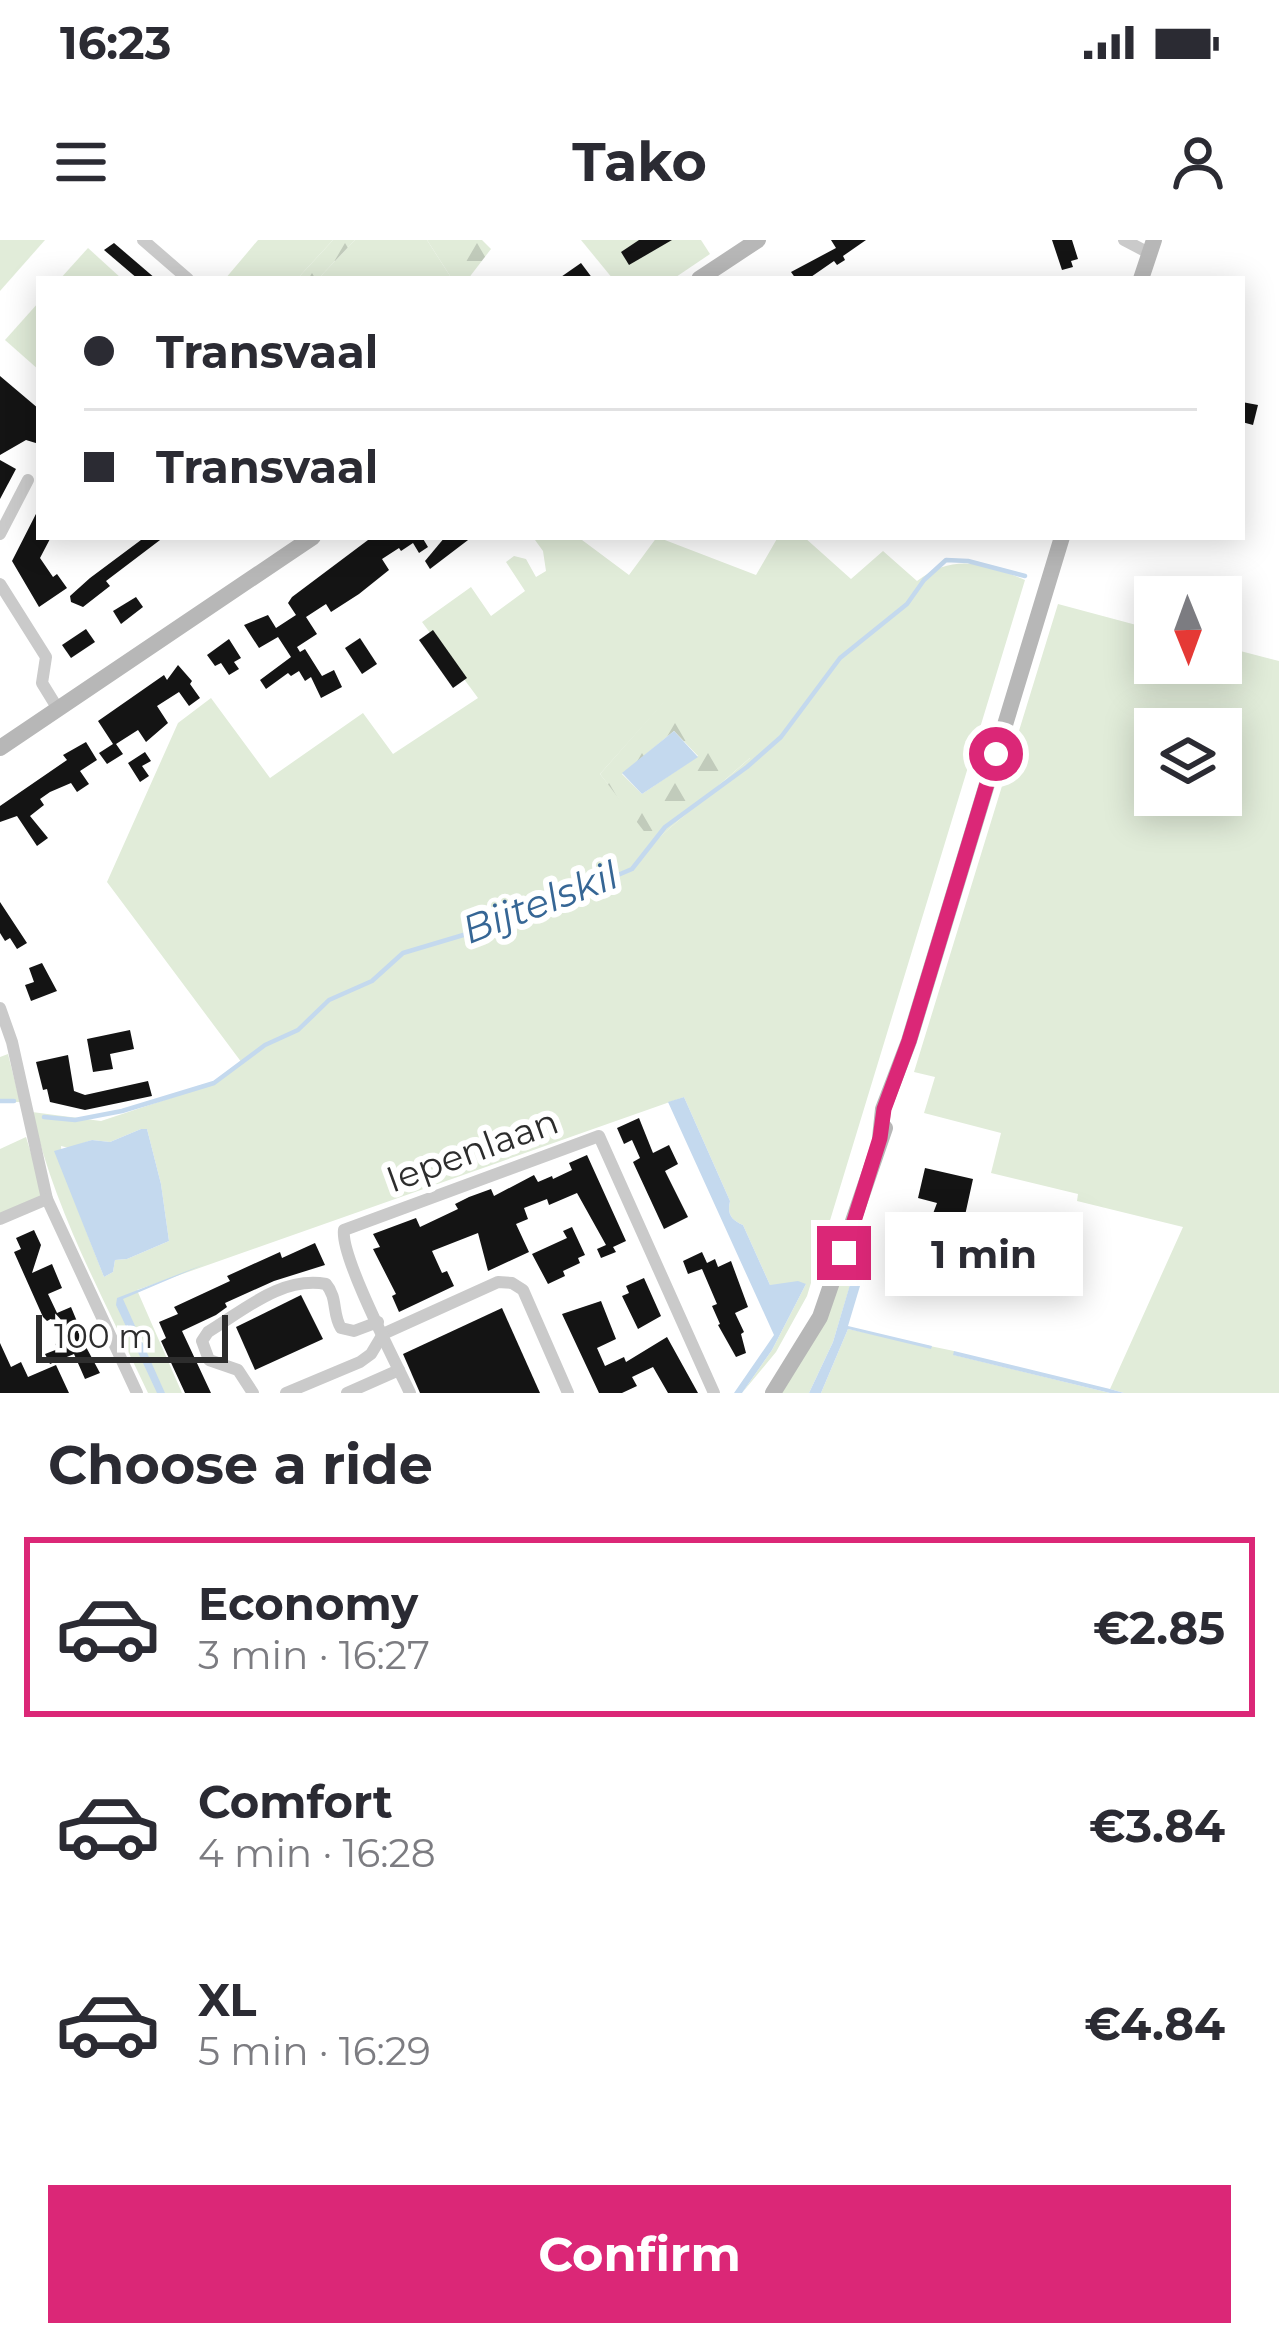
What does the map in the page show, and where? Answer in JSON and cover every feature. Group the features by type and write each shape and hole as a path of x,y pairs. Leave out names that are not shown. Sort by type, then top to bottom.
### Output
{"street":[{"path":"143,240 185,276"},
{"path":"704,276 758,240"},
{"path":"1124,240 1151,246 1142,276"},
{"path":"0,533 28,480"},
{"path":"0,748 309,540"},
{"path":"773,1393 820,1317 906,1068 909,1041 1061,540"},
{"path":"0,584 46,657 42,683 58,709"},
{"path":"0,1008 46,1198 136,1392"},
{"name":"Iepenlaan","path":"380,1328 342,1238 344,1230 599,1136 714,1393"},
{"path":"0,1219 46,1198"},
{"path":"253,1393 238,1370 209,1360 202,1341 208,1332 260,1298 298,1285 326,1284 335,1299 335,1319 341,1328 354,1330 380,1328 498,1282 523,1289 568,1393"},
{"path":"380,1328 410,1393"},
{"path":"286,1393 360,1362 371,1354 380,1328"},
{"path":"346,1393 399,1370"}],"green space":[{"path":"0,240 45,240 0,291"},
{"path":"258,240 333,240 300,276 228,276"},
{"path":"333,240 355,240 321,276 300,276"},
{"path":"355,240 427,240 450,276 321,276"},
{"path":"427,240 482,240 491,249 470,276 450,276"},
{"path":"581,240 701,240 710,254 677,276 611,276"},
{"path":"88,248 119,276 63,276"},
{"path":"36,305 36,367 5,340"},
{"path":"535,540 582,540 629,575 655,540 665,540 756,575 776,540 807,540 851,579 883,551 917,581 956,564 996,569 1025,580 807,1296 776,1352 742,1393 772,1350 806,1284 770,1285 743,1225 731,1216 730,1201 684,1097 137,1290 182,1393 148,1393 67,1221 32,1112 101,1121 207,1086 242,1063 107,882 178,723 211,698 270,778 363,713 393,754 478,698 422,622 471,587 491,616 525,591 506,562 514,556 526,559 536,577 546,571 543,551","holes":["666,700 750,758 654,842 600,774","147,1129 169,1241 115,1260 113,1272 104,1277 63,1171 61,1146 110,1142"]},
{"path":"1058,604 1134,624 1134,684 1242,684 1242,651 1279,661 1279,1393 1124,1393 1110,1389 1183,1227 1077,1201 1078,1194 991,1173 1001,1133 924,1113 935,1077 914,1072"},
{"path":"666,699 751,757 653,843 600,774","holes":["674,731 698,756 642,794 622,774"]},
{"path":"8,1054 20,1102 0,1102 0,1057"},
{"path":"26,1137 44,1195 0,1215 0,1149"},
{"path":"863,1242 833,1342 809,1393 781,1393 854,1243"},
{"path":"848,1329 954,1351 954,1355 1110,1393 821,1393"}],"water":[{"path":"674,731 698,757 642,794 622,773"},
{"path":"684,1097 730,1201 731,1216 743,1225 770,1285 806,1284 772,1350 742,1393 734,1393 774,1335 668,1102"},
{"path":"147,1129 161,1184 169,1241 115,1260 113,1272 104,1277 54,1151 92,1140 110,1142"},
{"path":"862,1244 872,1246 848,1326 931,1349 848,1329 821,1393 809,1393 833,1342"},
{"path":"205,1264 123,1299 165,1393 157,1393 116,1305 117,1298"},
{"path":"954,1351 1124,1393 953,1355"}],"building":[{"path":"639,240 672,240 629,265 621,252"},
{"path":"831,240 866,240 843,256 845,260 837,265 834,261 812,276 791,272 836,248"},
{"path":"1052,240 1072,240 1078,259 1071,261 1073,267 1062,270"},
{"path":"114,243 152,276 134,276 104,250"},
{"path":"581,263 591,276 562,276"},
{"path":"0,376 36,406 36,443 26,440 0,455"},
{"path":"1245,403 1258,405 1253,425 1245,423"},
{"path":"0,460 16,469 0,499"},
{"path":"36,514 36,540 49,540 40,558 67,588 39,607 12,561"},
{"path":"141,540 160,540 106,581 110,586 83,607 71,602 70,596"},
{"path":"368,540 424,540 428,547 419,553 413,543 399,548 382,559 389,570 359,594 331,612 326,604 306,617 317,634 297,647 300,652 305,649 322,676 334,670 342,687 321,698 311,677 305,681 299,671 266,689 260,680 291,657 278,637 259,648 244,625 268,615 276,628 296,615 288,603"},
{"path":"442,540 468,540 430,569 425,561"},
{"path":"136,597 143,607 121,624 113,611"},
{"path":"86,629 95,642 71,658 62,645"},
{"path":"433,630 467,678 453,688 419,640"},
{"path":"360,638 377,664 362,674 345,648"},
{"path":"229,639 241,658 234,662 239,669 229,675 207,655"},
{"path":"178,665 200,698 189,706 179,692 157,706 168,723 146,742 138,730 116,744 123,754 107,764 99,753 113,744 98,721 164,675 167,680"},
{"path":"86,742 97,760 80,771 89,784 77,792 71,783 50,792 40,799 44,805 30,816 48,838 37,846 17,816 0,822 0,806"},
{"path":"145,752 151,761 142,766 149,776 140,782 128,763"},
{"path":"0,902 27,943 17,949 0,933"},
{"path":"42,963 57,991 31,1001 25,985 34,982 29,968"},
{"path":"130,1030 134,1049 110,1054 113,1069 93,1072 87,1039"},
{"path":"68,1055 74,1091 85,1095 148,1081 152,1096 85,1110 50,1102 36,1062"},
{"path":"639,1118 653,1153 669,1145 678,1164 665,1171 688,1217 664,1229 633,1162 640,1158 632,1140 624,1144 617,1128"},
{"path":"587,1155 626,1241 613,1247 616,1252 601,1258 597,1249 606,1245 577,1193 549,1205 547,1199 524,1208 528,1219 516,1224 529,1252 488,1271 478,1233 432,1251 454,1286 399,1312 392,1296 396,1294 373,1249 380,1247 373,1234 416,1218 420,1227 458,1209 455,1204 469,1197 491,1189 494,1196 534,1175 538,1182 553,1179 572,1170 569,1163"},
{"path":"925,1168 973,1179 964,1220 946,1216 941,1231 928,1227 937,1203 918,1198"},
{"path":"1000,1217 1019,1226 1012,1240 994,1232"},
{"path":"572,1227 585,1255 563,1271 565,1276 548,1284 532,1254 567,1238 563,1231"},
{"path":"34,1230 41,1245 32,1273 52,1264 62,1288 48,1294 57,1313 71,1307 78,1332 100,1373 85,1379 74,1354 50,1364 45,1354 58,1349 55,1344 61,1342 51,1319 43,1317 14,1252 21,1249 16,1238"},
{"path":"315,1243 325,1265 225,1303 227,1307 216,1315 182,1331 211,1393 185,1393 161,1341 166,1338 159,1322 178,1314 174,1307 230,1281 227,1276 280,1252 282,1258"},
{"path":"702,1252 707,1263 715,1259 718,1267 731,1261 748,1307 735,1313 744,1332 746,1353 736,1357 718,1325 712,1306 717,1304 702,1269 688,1274 683,1261"},
{"path":"644,1278 661,1316 638,1329 622,1296 629,1293 626,1286"},
{"path":"301,1295 323,1339 255,1370 236,1327"},
{"path":"601,1301 616,1339 597,1348 605,1366 624,1357 626,1362 667,1337 698,1393 668,1393 653,1367 632,1377 637,1386 622,1393 599,1393 562,1314"},
{"path":"502,1308 540,1393 420,1393 403,1354"},
{"path":"0,1343 11,1367 21,1362 28,1377 56,1365 69,1393 0,1393"}],"waterway":[{"name":"Bijtelskil","path":"44,1117 75,1120 122,1111 214,1083 265,1045 298,1030 329,1000 372,981 403,953 470,933 545,894 571,895 632,869 665,827 781,737 840,658 907,604 946,560 1025,576"},
{"name":"Bijtelskil","path":"0,1101 14,1101"}],"route":[{"path":"844,1253 880,1138 884,1109 996,754"}]}
